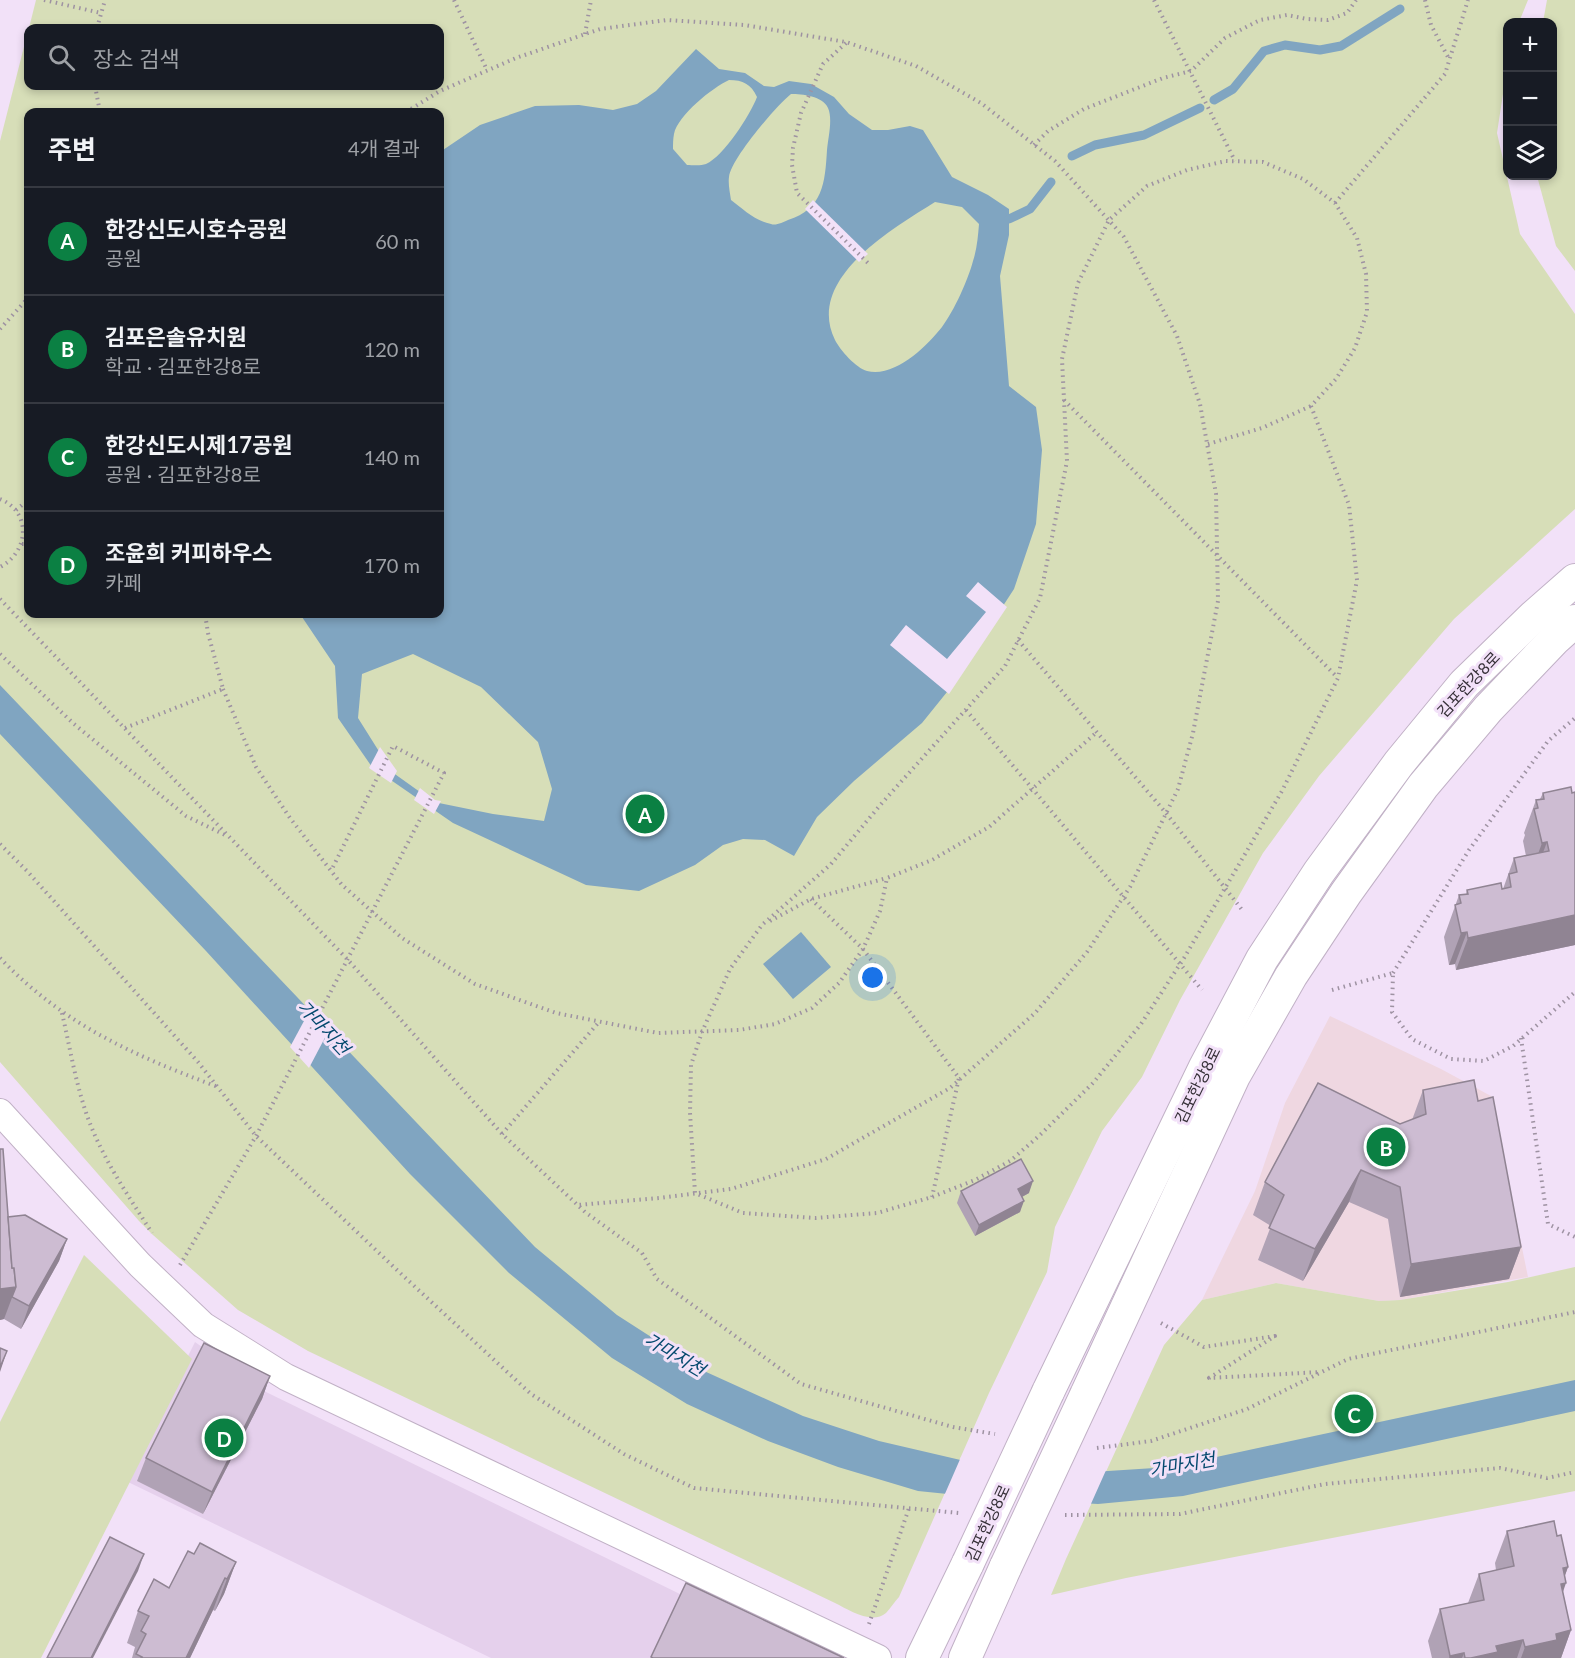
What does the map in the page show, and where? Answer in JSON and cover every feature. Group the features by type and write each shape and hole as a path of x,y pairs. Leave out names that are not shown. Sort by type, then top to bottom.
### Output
{"street":[{"name":"김포한강8로","path":"922,1658 1205,1067 1262,959 1319,872 1372,799 1457,692 1534,616 1575,580"},
{"name":"김포한강8로","path":"965,1658 1234,1076 1291,976 1346,893 1423,786 1488,709 1575,621"},
{"path":"0,1112 140,1265 203,1325 286,1377 878,1658"}],"path":[{"path":"44,0 101,13"},
{"path":"98,24 105,0"},
{"path":"454,0 487,70"},
{"path":"585,34 591,0"},
{"path":"1154,0 1235,161"},
{"path":"1034,145 1048,131 1084,109 1164,78 1191,71 1225,38 1260,20 1287,15 1328,20 1347,13 1356,0"},
{"path":"1425,0 1431,25 1449,59"},
{"path":"1335,204 1444,74 1468,0"},
{"path":"444,89 487,70 600,29 667,20 744,25 846,42 916,66 981,103 1055,161 1124,237 1177,336 1200,404 1216,494 1218,601 1193,734 1178,789 1123,898 1088,952 1035,1013 950,1088 826,1159 731,1189 659,1198 578,1204"},
{"path":"846,42 823,64 801,113 793,148 792,165 796,192 870,265"},
{"path":"96,90 98,108"},
{"path":"412,108 442,90"},
{"path":"695,1193 690,1113 691,1065 702,1032 730,969 762,925 831,864 882,803 1005,666 1040,598 1067,460 1062,359 1078,283 1109,220 1147,186 1187,170 1226,161 1263,162 1303,179 1335,204 1357,238 1366,274 1367,312 1355,348 1335,379 1311,406 1262,428 1207,444"},
{"path":"0,329 24,302"},
{"path":"1064,400 1338,678"},
{"path":"695,1193 743,1213 815,1218 877,1213 932,1197 975,1180 1010,1161 1093,1083 1134,1032 1179,965 1282,791 1338,678 1357,580 1356,569 1349,505 1311,406"},
{"path":"0,499 16,510 22,520 23,532 22,544 16,554 8,563 0,567"},
{"path":"16,510 24,503"},
{"path":"0,599 348,960 502,1134 578,1204 642,1253 657,1279 801,1384 953,1427 1006,1436"},
{"path":"206,618 224,688 256,767 290,818 342,885 372,912 402,938 475,984 556,1013 658,1034 739,1030 775,1024 812,1008 839,983 863,949 880,911 886,878"},
{"path":"1018,640 1166,813 1244,910"},
{"path":"0,654 74,724 186,816 230,838"},
{"path":"125,728 224,688"},
{"path":"966,710 1202,990"},
{"path":"1575,718 1548,741 1469,850 1393,973 1392,1012 1412,1039 1451,1059 1484,1061 1513,1046 1575,992"},
{"path":"762,925 811,898 886,878 932,860 988,827 1097,732"},
{"path":"177,1269 256,1136 444,773 393,746 331,871"},
{"path":"0,844 167,1027 219,1087 256,1136 531,1394 624,1454 694,1488 961,1513"},
{"path":"811,898 863,949 959,1078 932,1197"},
{"path":"0,958 62,1013 98,1035 154,1063 219,1087"},
{"path":"1332,990 1393,973"},
{"path":"62,1013 83,1103 97,1141 113,1173 153,1235"},
{"path":"502,1134 598,1022"},
{"path":"1521,1038 1548,1224 1575,1238"},
{"path":"1095,1448 1151,1441 1247,1409 1348,1359 1575,1312"},
{"path":"1161,1323 1204,1347 1275,1336 1209,1378 1323,1372"},
{"path":"1063,1515 1180,1514 1325,1484 1500,1468 1547,1478 1575,1472"},
{"path":"869,1625 909,1508"}],"shaded area":[{"path":"1330,1016 1441,1069 1491,1096 1528,1277 1400,1300 1379,1301 1276,1283 1202,1300 1255,1191 1285,1103"},
{"path":"195,1342 266,1392 811,1658 491,1658 126,1481"}],"green space":[{"path":"36,0 1528,0 1521,18 1503,18 1503,94 1497,133 1503,159 1503,180 1508,180 1520,234 1575,314 1575,509 1454,619 1319,776 1263,853 1180,1000 1142,1077 1102,1131 1055,1227 1047,1272 989,1393 899,1597 886,1613 867,1617 854,1612 308,1351 238,1310 139,1221 0,1062 0,141 24,47 24,90 444,90 444,24 30,24"},
{"path":"1547,0 1575,0 1575,271 1556,246 1538,180 1557,180 1557,18 1544,18"},
{"path":"84,1255 192,1359 41,1658 0,1658 0,1422"},
{"path":"1575,1267 1575,1491 1126,1578 1051,1595 1164,1345 1202,1300 1276,1283 1379,1301 1400,1300 1508,1282"}],"water":[{"path":"696,49 719,69 745,73 764,86 774,87 789,81 811,84 834,97 849,114 872,130 910,126 923,130 952,177 988,195 1009,209 1009,235 1000,276 1009,386 1036,407 1042,450 1036,524 1014,589 947,692 922,723 854,781 817,817 794,856 765,840 743,839 723,845 695,865 639,891 586,885 453,823 372,767 338,718 335,666 303,618 444,618 444,149 480,125 535,106 579,105 613,110 637,104 656,91","holes":["729,80 742,82 749,86 757,97 749,114 721,153 713,160 706,164 687,165 673,149 677,127 697,103","791,94 817,98 828,108 830,129 825,173 820,193 809,209 800,215 773,224 754,217 731,200 729,177 737,158 765,121","935,202 962,207 979,224 971,269 951,313 928,343 899,365 878,372 867,371 849,358 835,340 829,318 832,296 842,277 858,258 897,226","413,654 481,687 538,742 552,789 544,821 434,802 392,772 358,718 362,674"]},
{"name":"가마지천","path":"0,685 535,1247 617,1315 704,1371 803,1416 879,1441 982,1465 1077,1473 1170,1467 1575,1380 1575,1411 1183,1496 1098,1504 987,1498 918,1491 838,1467 768,1441 687,1404 612,1358 509,1273 410,1174 206,951 0,734"},
{"path":"801,932 831,967 793,999 763,964"}],"pier":[{"path":"813,200 868,254 859,262 805,209"},
{"path":"978,582 1007,607 949,694 890,645 906,625 947,659 986,612 966,596"},
{"path":"380,747 397,771 391,783 369,768"},
{"path":"420,788 435,800 441,801 434,814 414,800"},
{"path":"311,1008 330,1028 309,1068 290,1047"},
{"path":"961,1457 983,1462 1077,1470 1107,1468 1090,1506 987,1501 944,1496"}],"building":[{"path":"1571,787 1572,793 1575,792 1575,915 1468,938 1467,932 1461,933 1455,905 1461,903 1459,895 1468,894 1467,890 1501,883 1502,889 1511,887 1509,874 1517,872 1514,858 1549,851 1547,842 1542,843 1534,809 1538,808 1536,800 1544,799 1543,793"},
{"path":"1474,1080 1478,1101 1493,1097 1521,1247 1411,1264 1400,1187 1361,1170 1315,1249 1269,1228 1284,1195 1265,1182 1318,1083 1400,1124 1426,1114 1423,1090"},
{"path":"0,1149 3,1149 12,1268 14,1268 16,1287 0,1289"},
{"path":"1021,1159 1033,1181 1018,1189 1024,1201 979,1225 961,1191"},
{"path":"25,1215 67,1239 29,1306 12,1297 16,1287 14,1268 12,1268 8,1217"},
{"path":"204,1343 270,1376 212,1492 146,1458"},
{"path":"0,1348 7,1351 0,1367"},
{"path":"1554,1521 1557,1536 1561,1535 1568,1567 1563,1568 1566,1583 1561,1584 1571,1630 1556,1634 1557,1640 1525,1647 1523,1640 1496,1646 1498,1652 1471,1658 1465,1658 1464,1653 1450,1656 1440,1609 1484,1600 1479,1574 1514,1566 1507,1531"},
{"path":"110,1537 144,1554 91,1658 47,1658"},
{"path":"200,1543 236,1562 227,1579 225,1578 186,1658 141,1658 136,1654 146,1634 141,1631 149,1616 138,1611 154,1579 169,1588 188,1551 194,1554"},
{"path":"686,1583 844,1658 653,1658 651,1657"}],"waterway":[{"path":"1214,100 1233,89 1264,51 1285,45 1320,50 1341,46 1400,9"},
{"path":"1072,156 1095,145 1144,135 1200,108"},
{"path":"1009,219 1030,209 1051,182"}],"place":[{"name":"한강신도시호수공원","path":"645,814"},
{"name":"김포은솔유치원","path":"1386,1147"},
{"name":"한강신도시제17공원","path":"1354,1414"},
{"name":"조윤희 커피하우스","path":"224,1438"}]}
